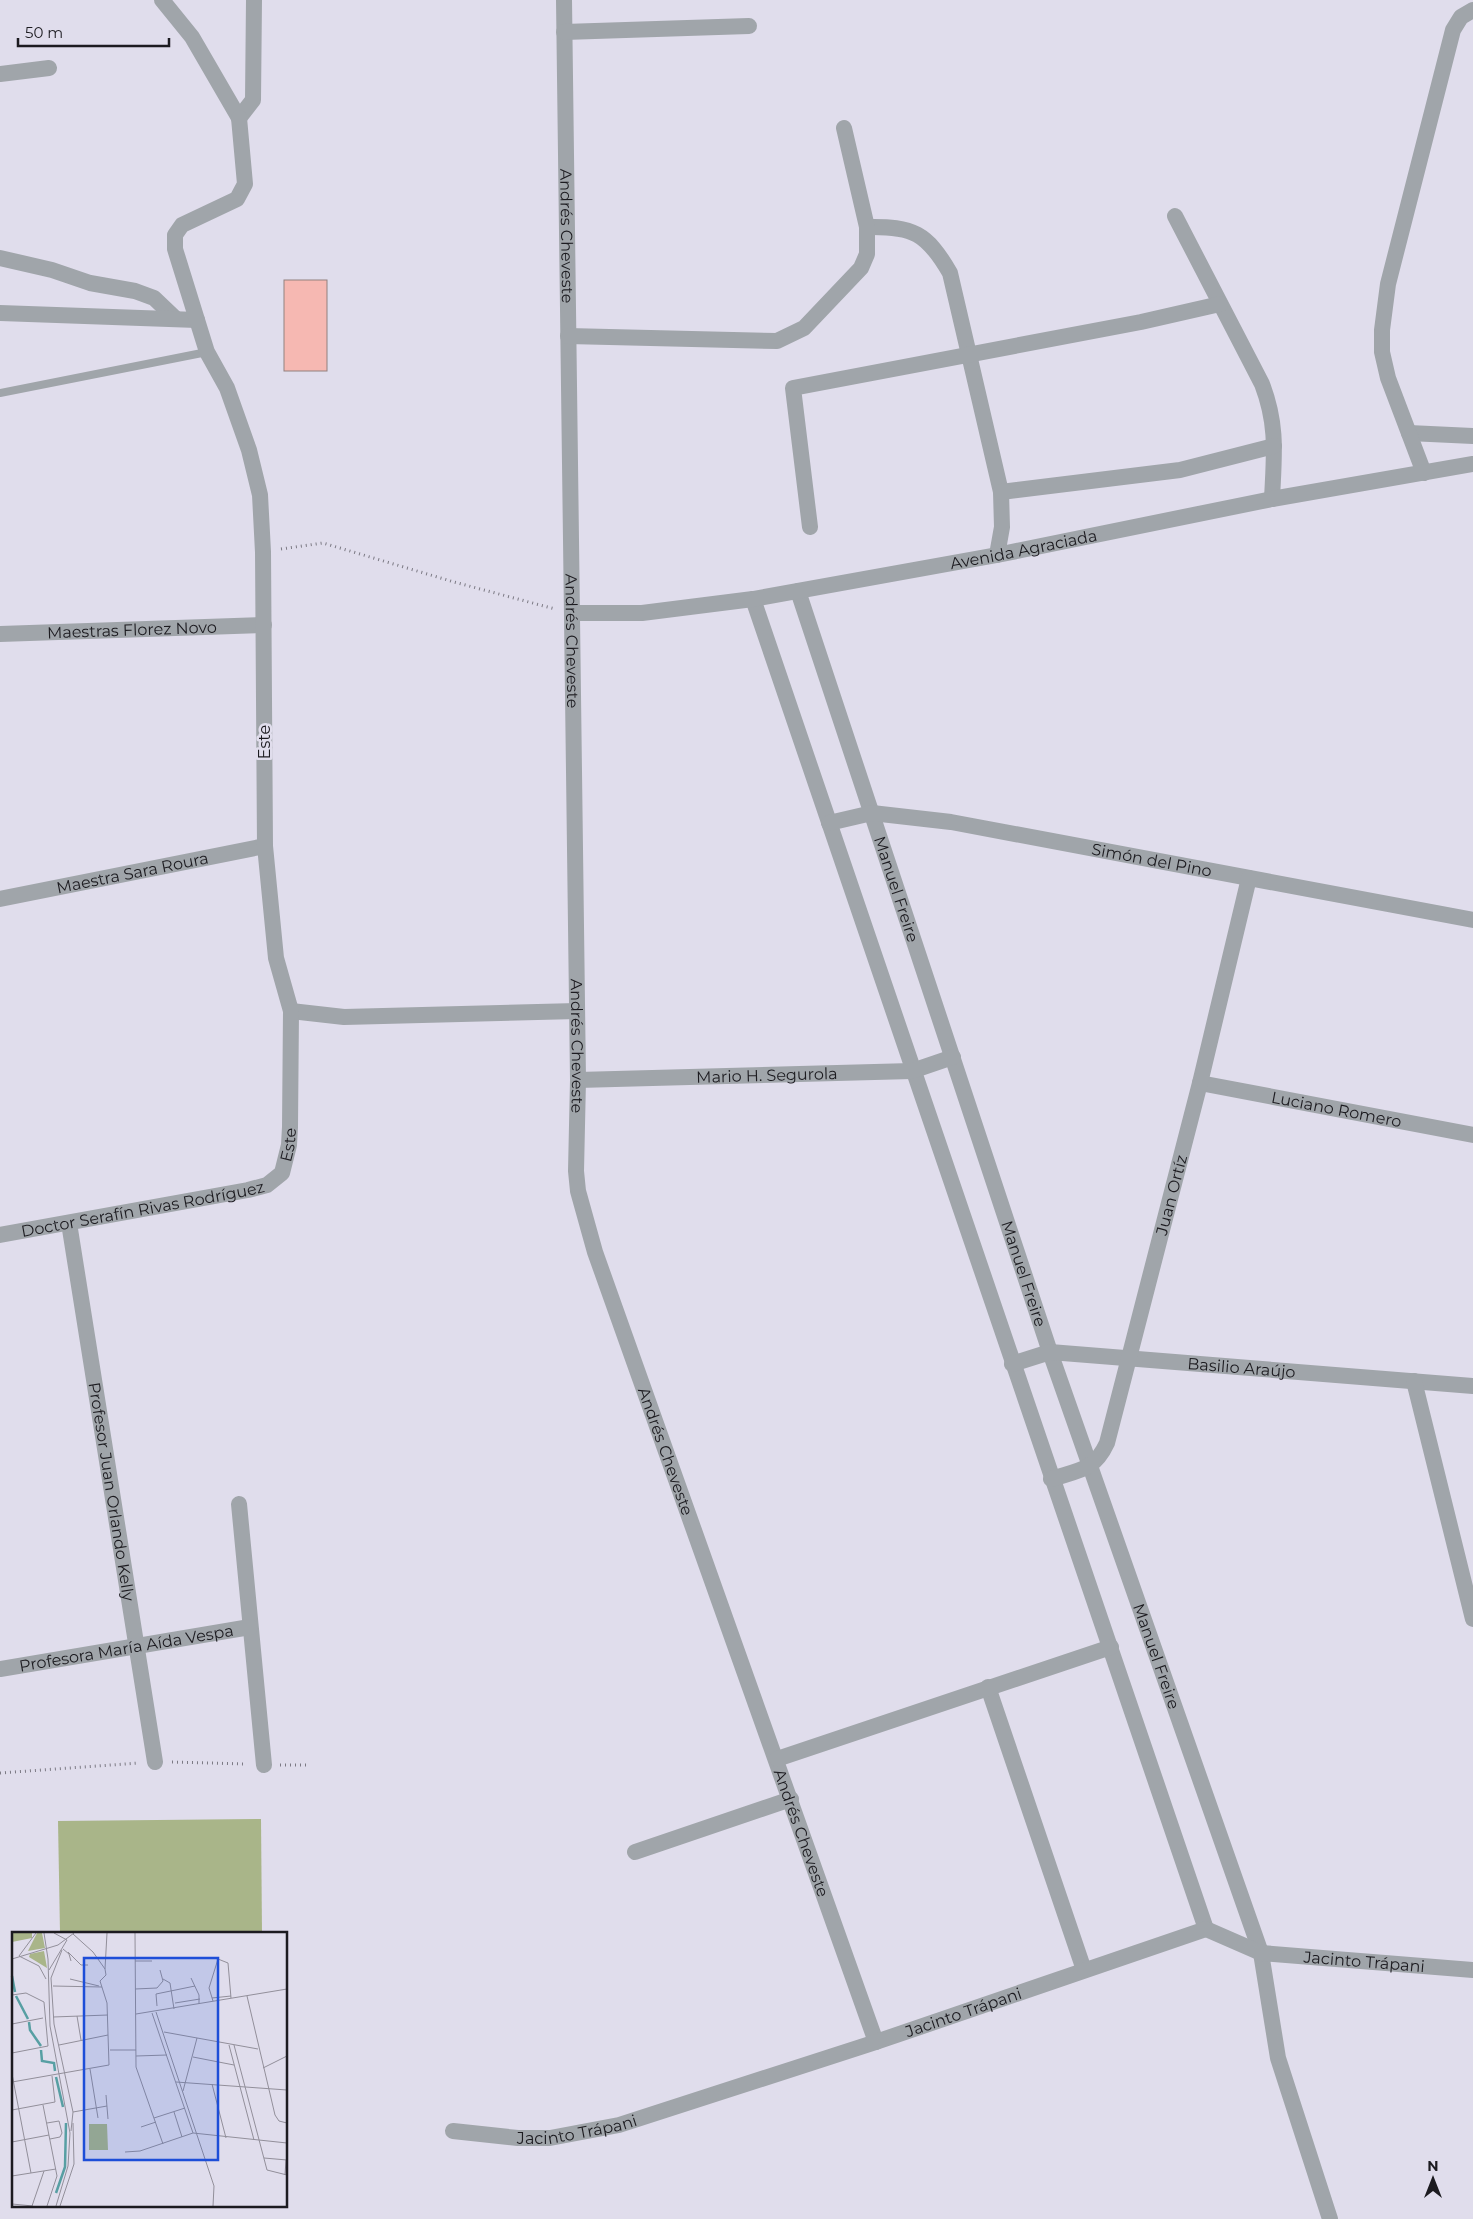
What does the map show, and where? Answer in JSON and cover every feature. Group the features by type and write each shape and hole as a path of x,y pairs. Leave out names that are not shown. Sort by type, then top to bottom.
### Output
{"street":[{"path":"162,0 192,37 239,118 253,100 254,0"},
{"name":"Andrés Cheveste","path":"564,0 578,1080 576,1171 585,1219 876,2042"},
{"path":"1424,473 1388,378 1382,352 1382,330 1388,284 1453,30 1461,17 1473,10"},
{"path":"564,32 749,26"},
{"path":"0,74 49,68"},
{"name":"Este","path":"239,118 246,184 237,199 182,225 176,235 175,249 206,352 227,388 249,450 260,495 263,552 265,846 276,958 291,1011 290,1127 289,1145 282,1173"},
{"path":"568,336 777,342 804,328 861,268 867,254 867,227 844,128"},
{"path":"1175,216 1262,384 1271,409 1274,446 1272,499"},
{"path":"867,227 897,226 918,234 937,250 950,273 1000,492 1002,526 997,555"},
{"path":"0,258 52,270 90,283 135,291 154,298 175,318"},
{"path":"810,526 793,388 1141,322 1220,304"},
{"path":"0,313 197,320"},
{"path":"1409,434 1473,436"},
{"path":"1000,492 1180,470 1274,446"},
{"name":"Avenida Agraciada","path":"573,614 642,613 753,599 997,555 1272,499 1473,464"},
{"name":"Manuel Freire","path":"798,591 1050,1352 1261,1953 1278,2058 1330,2219"},
{"path":"753,599 1051,1479 1206,1928"},
{"name":"Maestras Florez Novo","path":"0,634 264,625"},
{"name":"Simón del Pino","path":"829,823 872,813 992,828 1473,920"},
{"name":"Maestra Sara Roura","path":"0,899 265,846"},
{"name":"Juan Ortíz","path":"1090,1466 1098,1461 1108,1443 1200,1083 1249,878"},
{"path":"291,1011 344,1018 577,1011"},
{"name":"Mario H. Segurola","path":"578,1080 912,1071 952,1057"},
{"name":"Luciano Romero","path":"1200,1083 1473,1135"},
{"name":"Doctor Serafín Rivas Rodríguez","path":"0,1235 248,1190 267,1185 282,1173"},
{"name":"Profesor Juan Orlando Kelly","path":"68,1223 156,1762"},
{"name":"Basilio Araújo","path":"1012,1364 1050,1352 1473,1386"},
{"path":"1414,1381 1473,1618"},
{"path":"1051,1479 1090,1466"},
{"path":"239,1504 264,1765"},
{"name":"Profesora María Aída Vespa","path":"0,1669 250,1627"},
{"path":"777,1759 1110,1647"},
{"path":"988,1687 1084,1970"},
{"path":"635,1852 791,1799"},
{"name":"Jacinto Trápani","path":"453,2131 518,2138 550,2138 619,2125 876,2042 1206,1928 1261,1953 1473,1970"}],"lane":[{"path":"0,392 206,352"}],"path":[{"path":"263,552 323,543 454,582 573,614"}],"green space":[{"path":"261,1819 262,1932 60,1932 58,1821"}],"building":[{"path":"284,280 327,280 327,371 284,371"}]}
